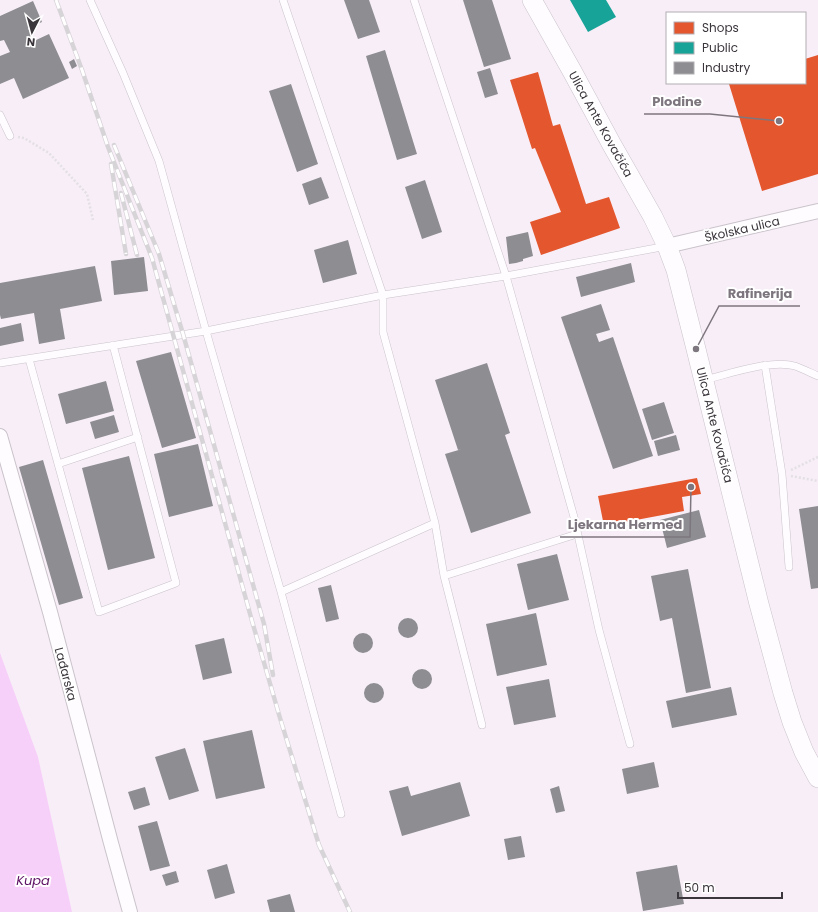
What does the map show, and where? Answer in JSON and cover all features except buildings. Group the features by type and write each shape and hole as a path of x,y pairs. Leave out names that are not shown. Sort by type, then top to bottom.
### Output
{"main road":[{"name":"Ulica Ante Kovačića","path":"532,0 653,217 667,246 676,270 759,604 783,693 792,722 804,752 818,778"}],"street":[{"name":"Školska ulica","path":"667,246 818,211"},
{"name":"Lađarska","path":"0,436 50,612 130,912"}],"lane":[{"path":"90,0 123,73 159,161 281,592 341,814"},
{"path":"284,0 383,295 383,332 435,523 444,576 482,725"},
{"path":"414,0 506,276 574,517 599,630 630,744"},
{"path":"0,115 10,136"},
{"path":"0,363 206,331 383,295 506,276 667,246"},
{"path":"29,358 99,612 176,583 113,345"},
{"path":"704,380 765,365 781,364 795,366 818,376"},
{"path":"765,365 782,474 789,567"},
{"path":"58,464 138,437"},
{"path":"281,592 435,523"},
{"path":"444,576 578,534"}],"path":[{"path":"10,136 24,138 49,153 87,194 93,220"},
{"path":"782,474 818,457"},
{"path":"782,474 818,481"}],"water":[{"name":"Kupa","path":"0,653 38,757 72,912 0,912"}],"railway":[{"path":"56,0 108,147 152,258 280,718 319,845 350,912"},
{"path":"114,145 159,254 183,334 264,624 273,675"},
{"path":"111,164 126,254"},
{"path":"121,193 137,255"}],"place":[{"name":"Plodine","path":"779,121"},
{"name":"Rafinerija","path":"696,349"},
{"name":"Ljekarna Hermed","path":"691,487"}]}
